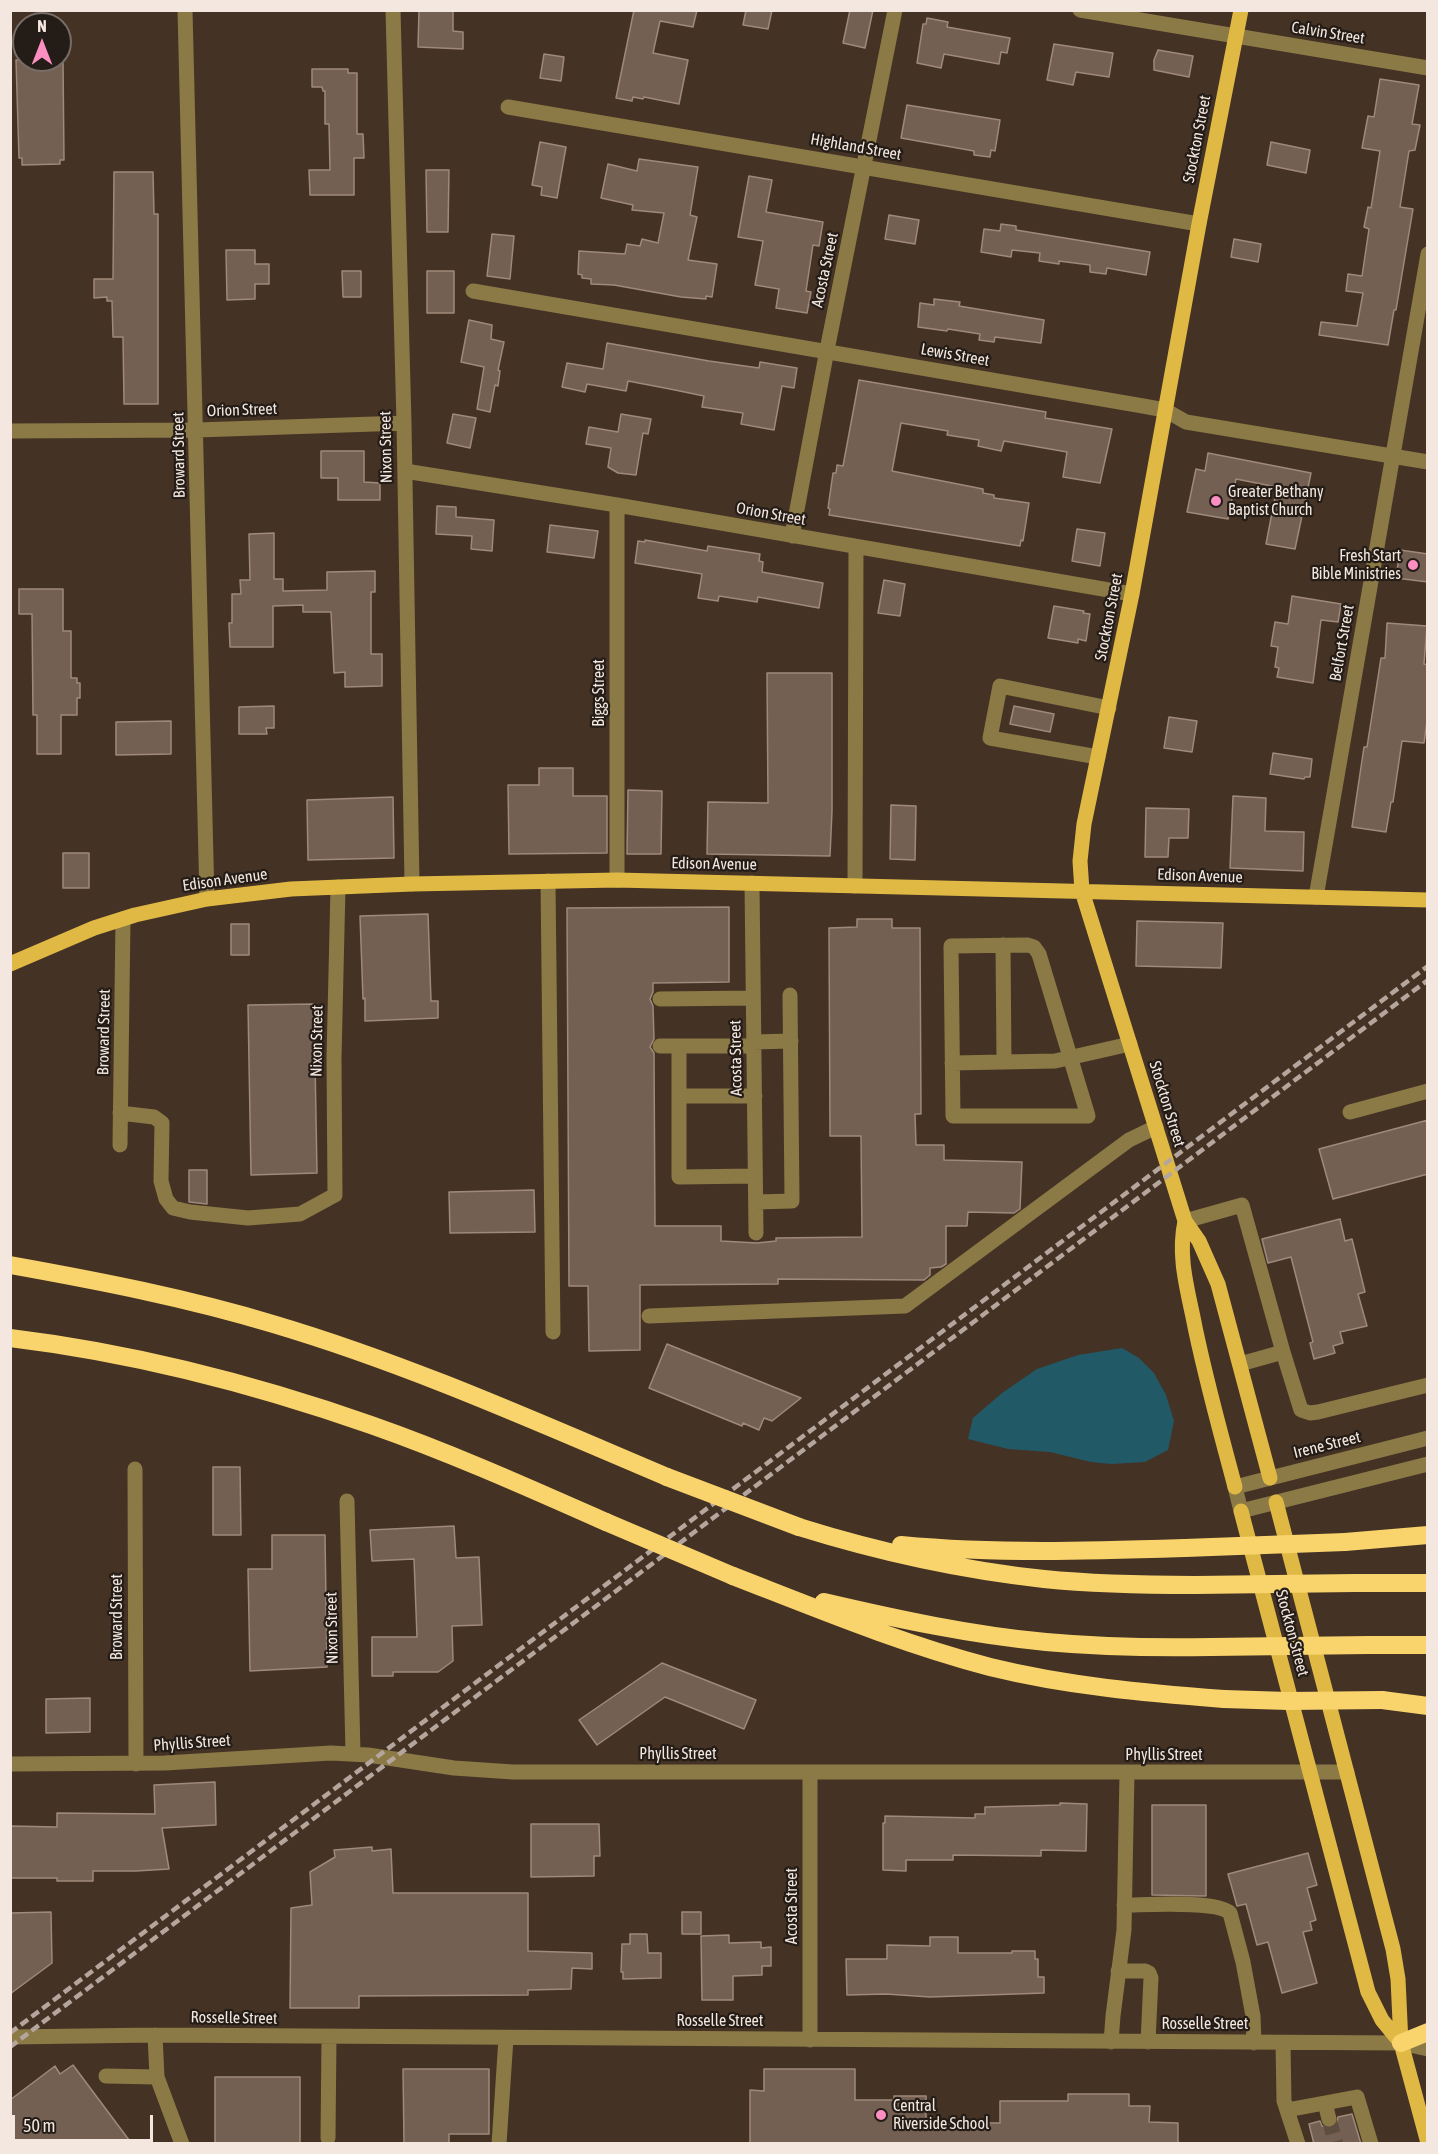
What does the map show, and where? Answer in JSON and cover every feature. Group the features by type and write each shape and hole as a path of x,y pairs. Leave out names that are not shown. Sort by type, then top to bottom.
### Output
{"highway":[{"path":"10,1265 153,1293 275,1324 390,1362 453,1386 667,1477 799,1527 877,1549 987,1571 1077,1582 1195,1585 1428,1583"},
{"path":"10,1338 113,1354 178,1368 309,1404 435,1449 733,1576 905,1642 992,1667 1111,1689 1224,1699 1428,1700"},
{"path":"799,1527 876,1542 986,1551 1064,1552 1345,1542 1428,1535"},
{"path":"733,1576 849,1607 1010,1638 1112,1646 1428,1645"},
{"path":"1382,1700 1428,1706"},
{"path":"1401,2043 1428,2032"}],"main road":[{"name":"Stockton Street","path":"1241,10 1199,224 1132,594 1080,850 1082,891 1185,1221 1199,1241 1222,1299 1269,1478"},
{"name":"Edison Avenue","path":"10,964 64,940 123,919 207,899 291,889 548,880 617,880 1428,900"},
{"name":"Stockton Street","path":"1185,1221 1181,1241 1182,1264 1201,1356 1235,1487"},
{"name":"Stockton Street","path":"1276,1502 1396,1962 1401,2043 1422,2099 1428,2143"},
{"name":"Stockton Street","path":"1241,1511 1368,1992 1382,2020 1401,2043"}],"street":[{"name":"Broward Street","path":"185,10 207,899"},
{"name":"Nixon Street","path":"393,10 404,423 412,884"},
{"name":"Acosta Street","path":"792,536 895,10"},
{"name":"Calvin Street","path":"1080,10 1428,68"},
{"name":"Highland Street","path":"508,107 1199,224"},
{"name":"Belfort Street","path":"1316,897 1428,254"},
{"name":"Lewis Street","path":"473,291 827,350 1165,410 1186,422 1428,462"},
{"name":"Orion Street","path":"10,431 197,430 404,423"},
{"name":"Orion Street","path":"405,471 617,505 1132,594"},
{"name":"Biggs Street","path":"617,505 617,880"},
{"path":"855,885 856,548"},
{"path":"1098,757 990,738 1000,686 1109,708"},
{"path":"548,880 553,1332"},
{"name":"Acosta Street","path":"752,883 756,1233"},
{"name":"Nixon Street","path":"120,1113 154,1117 162,1124 161,1181 166,1199 173,1208 248,1218 300,1214 335,1195 334,1058 338,887"},
{"name":"Broward Street","path":"120,1145 123,919"},
{"path":"1003,945 1004,1062"},
{"path":"1003,945 1028,945 1038,952 1088,1116 953,1116 951,946 1003,945"},
{"path":"756,1202 792,1201 790,994"},
{"path":"660,999 753,998"},
{"path":"660,1046 791,1041"},
{"path":"952,1063 1048,1062 1071,1059 1130,1044"},
{"path":"679,1046 679,1177 755,1176"},
{"path":"1350,1112 1428,1091"},
{"path":"679,1096 754,1096"},
{"path":"649,1316 904,1306 1129,1140 1155,1127"},
{"path":"1185,1221 1242,1205 1301,1410 1310,1413 1428,1385"},
{"path":"1240,1364 1283,1352"},
{"name":"Irene Street","path":"1235,1487 1428,1438"},
{"path":"1241,1511 1428,1464"},
{"name":"Broward Street","path":"135,1469 136,1764"},
{"name":"Stockton Street","path":"1269,1478 1276,1502"},
{"name":"Stockton Street","path":"1235,1487 1241,1511"},
{"name":"Nixon Street","path":"347,1501 353,1754"},
{"name":"Phyllis Street","path":"10,1764 136,1764 311,1753 353,1754 483,1771 1347,1773"},
{"name":"Acosta Street","path":"810,1773 810,2040"},
{"path":"1112,2042 1124,1930 1127,1773"},
{"path":"1124,1905 1210,1905 1226,1909 1230,1913 1243,1962 1253,2016 1254,2043"},
{"path":"1119,1971 1149,1973 1151,1978 1149,2042"},
{"path":"155,2035 157,2077 183,2144"},
{"name":"Rosselle Street","path":"10,2037 155,2035 1401,2043 1428,2049"},
{"path":"328,2138 329,2037"},
{"path":"499,2144 506,2038"},
{"path":"1283,2043 1284,2101 1298,2144"},
{"path":"106,2076 157,2077"},
{"path":"1287,2110 1357,2097 1371,2144"},
{"path":"1325,2103 1329,2119"}],"water":[{"path":"1122,1348 1139,1358 1154,1373 1166,1395 1174,1421 1168,1450 1145,1462 1111,1464 1091,1462 1050,1452 1008,1449 968,1439 973,1418 1002,1393 1037,1369 1078,1355"}],"building":[{"path":"419,10 453,10 453,31 463,32 463,49 418,47"},
{"path":"634,10 697,10 693,27 660,21 653,53 688,60 679,104 644,97 643,99 633,97 632,101 616,98"},
{"path":"746,10 772,10 768,29 743,25"},
{"path":"850,10 873,10 865,48 843,43"},
{"path":"927,18 948,22 947,27 1010,38 1007,53 1001,52 999,64 944,54 941,68 917,63 923,24 926,24"},
{"path":"1054,44 1113,53 1109,77 1076,72 1073,85 1047,80"},
{"path":"1158,50 1193,56 1189,77 1154,70 1154,60"},
{"path":"544,54 564,57 561,81 540,78"},
{"path":"312,69 348,69 348,73 357,73 357,134 363,134 364,158 354,158 354,195 310,195 309,170 330,170 329,124 325,124 325,91 322,87 312,87"},
{"path":"16,72 63,72 64,160 60,160 60,164 22,165 22,158 19,158"},
{"path":"1380,79 1419,85 1412,124 1420,125 1415,150 1409,151 1400,207 1413,209 1388,345 1319,335 1321,322 1357,326 1363,293 1346,291 1348,274 1362,276 1369,229 1364,227 1368,207 1371,208 1380,151 1362,148 1368,116 1374,117"},
{"path":"907,105 1000,120 995,151 991,150 990,157 974,155 974,151 901,138"},
{"path":"540,142 566,147 557,198 541,195 542,187 532,185"},
{"path":"1271,142 1310,150 1306,173 1267,165"},
{"path":"639,159 698,167 690,215 697,217 688,260 717,264 712,297 706,296 706,299 681,297 614,285 591,284 591,279 582,278 582,275 578,274 579,251 625,254 627,244 640,246 642,239 658,243 664,213 632,210 633,205 601,198 608,164 637,171"},
{"path":"426,170 449,170 448,232 427,232"},
{"path":"114,172 153,172 154,214 158,214 158,404 124,404 123,337 113,337 112,301 107,301 107,297 94,298 94,279 113,279"},
{"path":"749,176 772,180 766,212 823,222 819,246 813,245 806,291 811,292 807,313 776,308 779,289 755,285 763,241 738,237"},
{"path":"889,215 919,220 915,244 885,239"},
{"path":"1001,224 1016,226 1016,230 1150,252 1146,275 1107,268 1106,274 1090,272 1090,265 1039,261 1040,253 1012,250 1011,257 981,252 984,229 1000,231"},
{"path":"492,234 514,236 510,279 487,276"},
{"path":"1234,239 1261,244 1258,262 1231,257"},
{"path":"226,250 255,250 255,264 269,264 269,284 255,284 255,299 227,300"},
{"path":"342,271 361,271 361,297 343,297"},
{"path":"427,271 454,271 454,313 427,313"},
{"path":"934,299 960,302 959,306 1044,320 1041,343 995,337 994,342 979,340 980,334 918,327 920,303 934,305"},
{"path":"469,320 492,325 491,339 504,342 498,370 500,371 498,386 495,385 490,412 477,409 484,367 461,362"},
{"path":"607,343 759,368 760,362 797,368 794,388 782,386 774,430 741,424 743,413 702,407 704,396 670,389 628,381 626,391 587,384 585,392 562,387 567,363 603,369"},
{"path":"859,380 1046,412 1045,418 1112,429 1100,483 1063,477 1067,452 1004,441 1001,451 978,446 979,440 947,435 948,431 901,423 892,471 983,489 983,493 994,495 994,498 1029,503 1023,541 1021,540 1020,546 829,515 833,473 836,473 837,465 843,466"},
{"path":"453,414 476,418 470,448 447,443"},
{"path":"621,414 651,419 648,434 643,433 636,475 618,473 608,467 611,448 586,444 589,427 618,432"},
{"path":"321,451 364,451 364,482 380,483 380,500 338,500 338,478 321,478"},
{"name":"Greater Bethany Baptist Church","path":"1208,453 1311,473 1295,549 1266,544 1277,487 1236,479 1228,519 1187,512 1196,469 1205,471"},
{"path":"437,506 456,507 456,517 494,520 492,551 471,549 472,536 436,534"},
{"path":"550,525 598,531 594,558 547,552"},
{"path":"1077,529 1105,533 1100,566 1072,561"},
{"path":"274,533 274,579 283,579 283,591 327,590 327,572 375,571 375,592 371,592 371,654 382,654 382,686 345,687 345,672 334,673 331,612 303,612 303,605 273,606 273,647 230,647 229,623 232,623 232,594 241,594 240,580 250,580 249,534"},
{"path":"645,540 707,551 708,546 760,554 759,561 763,562 762,572 823,583 819,608 758,597 757,602 719,596 718,601 698,598 702,574 635,563 638,541 645,542"},
{"name":"Fresh Start Bible Ministries","path":"1400,550 1428,554 1428,582 1396,578"},
{"path":"884,580 905,584 900,616 878,613"},
{"path":"19,589 63,589 63,631 71,631 71,678 77,678 77,683 80,683 80,698 77,698 77,715 61,715 61,754 37,754 37,715 33,715 32,614 19,614"},
{"path":"1292,596 1341,604 1338,622 1321,620 1313,683 1277,677 1279,668 1275,667 1278,647 1271,646 1275,622 1288,624"},
{"path":"1054,606 1090,614 1086,641 1078,639 1078,643 1048,638"},
{"path":"1387,623 1427,626 1424,664 1428,665 1428,714 1424,743 1402,741 1386,832 1352,827 1381,658 1385,658"},
{"path":"767,673 832,673 830,856 707,854 708,802 768,803"},
{"path":"274,706 274,728 266,728 267,734 239,734 239,707"},
{"path":"1014,706 1054,714 1050,732 1010,724"},
{"path":"1169,717 1197,721 1192,752 1164,748"},
{"path":"171,721 171,754 116,755 116,722"},
{"path":"1273,753 1312,759 1310,777 1304,779 1270,774"},
{"path":"539,768 573,768 573,796 607,796 607,853 509,854 508,785 539,785"},
{"path":"628,790 662,791 661,854 627,854"},
{"path":"1233,796 1266,798 1265,831 1304,832 1303,871 1230,868"},
{"path":"393,797 394,858 308,860 307,800"},
{"path":"891,805 916,806 915,860 890,859"},
{"path":"1146,808 1189,809 1188,838 1169,838 1168,857 1145,857"},
{"path":"63,853 89,853 89,888 63,888"},
{"path":"729,907 729,982 653,983 650,999 653,1006 654,1039 650,1047 654,1053 655,1226 721,1226 721,1241 757,1243 776,1241 776,1238 862,1237 861,1136 830,1136 829,928 857,927 857,919 892,919 892,928 920,928 921,1114 915,1114 916,1145 944,1145 944,1160 1022,1162 1020,1209 1014,1213 968,1212 967,1226 946,1226 946,1264 930,1268 930,1275 924,1280 778,1279 778,1284 640,1285 640,1350 589,1351 588,1286 569,1286 567,908"},
{"path":"428,914 431,1001 438,1001 438,1018 365,1021 360,916"},
{"path":"1137,921 1223,923 1221,968 1136,966"},
{"path":"231,924 249,924 249,955 231,955"},
{"path":"314,1004 317,1173 251,1175 248,1005"},
{"path":"1428,1120 1428,1174 1333,1199 1319,1149"},
{"path":"189,1170 207,1170 207,1204 189,1202"},
{"path":"534,1190 535,1232 450,1233 449,1192"},
{"path":"1340,1219 1345,1241 1352,1239 1365,1292 1358,1294 1367,1326 1340,1332 1343,1343 1333,1346 1335,1353 1314,1359 1310,1343 1313,1342 1291,1257 1268,1263 1262,1239"},
{"path":"667,1344 801,1398 772,1421 764,1418 759,1430 743,1423 742,1426 649,1388"},
{"path":"213,1467 240,1467 241,1535 213,1535"},
{"path":"454,1526 456,1558 479,1557 482,1625 452,1626 453,1661 438,1672 393,1672 393,1676 372,1676 372,1637 417,1637 414,1559 372,1561 370,1530"},
{"path":"272,1535 325,1535 327,1667 250,1671 248,1569 272,1569"},
{"path":"662,1663 756,1700 744,1729 665,1697 597,1745 579,1720"},
{"path":"90,1698 90,1732 46,1733 46,1699"},
{"path":"215,1782 216,1825 162,1828 169,1869 93,1871 93,1881 10,1878 10,1826 57,1827 57,1813 155,1814 154,1785"},
{"path":"1060,1803 1087,1804 1086,1851 1041,1850 1041,1856 953,1855 953,1860 906,1860 906,1871 883,1870 885,1816 975,1818 975,1814 985,1814 985,1807 1060,1805"},
{"path":"1152,1805 1206,1805 1206,1896 1152,1895"},
{"path":"531,1824 599,1824 600,1856 594,1856 594,1876 531,1877"},
{"path":"372,1847 372,1851 391,1849 393,1893 528,1893 528,1951 592,1953 592,1969 572,1968 571,1989 528,1990 528,1995 359,1996 359,2008 290,2008 291,1908 312,1905 310,1872 335,1857 334,1850"},
{"path":"1308,1853 1317,1885 1307,1888 1316,1920 1310,1922 1312,1930 1303,1932 1317,1983 1282,1993 1268,1942 1257,1945 1246,1904 1237,1906 1228,1874"},
{"path":"51,1912 52,1963 10,1994 10,1913"},
{"path":"682,1912 701,1912 701,1934 682,1934"},
{"path":"630,1934 647,1934 648,1953 661,1953 661,1978 623,1979 622,1944 630,1944"},
{"path":"729,1935 729,1943 761,1942 761,1948 771,1947 771,1966 762,1966 762,1975 733,1976 733,2000 702,2000 701,1936"},
{"path":"930,1937 958,1937 958,1953 1035,1951 1035,1959 1038,1959 1038,1977 1044,1977 1044,1993 930,1997 886,1994 847,1995 846,1959 887,1959 887,1945 930,1946"},
{"path":"73,2065 132,2144 10,2144 10,2100 55,2066 60,2074"},
{"path":"403,2069 489,2069 489,2134 449,2134 449,2143 404,2144"},
{"path":"764,2069 855,2069 855,2100 894,2100 894,2096 926,2096 926,2123 1000,2123 1000,2101 1068,2101 1068,2094 1129,2094 1129,2106 1150,2106 1149,2122 1178,2123 1178,2144 750,2144 750,2090 764,2091"},
{"path":"215,2077 300,2077 300,2144 215,2144"},
{"path":"1352,2114 1361,2144 1314,2144 1309,2124 1320,2121 1322,2126 1331,2129 1336,2126 1338,2117"}],"tunnel":[{"path":"1329,2119 1336,2144"}],"railway":[{"path":"10,2033 1428,966"},
{"path":"10,2047 1428,980"}],"place":[{"name":"Greater Bethany Baptist Church","path":"1216,501"},
{"name":"Fresh Start Bible Ministries","path":"1413,565"},
{"name":"Central Riverside School","path":"881,2115"}]}
